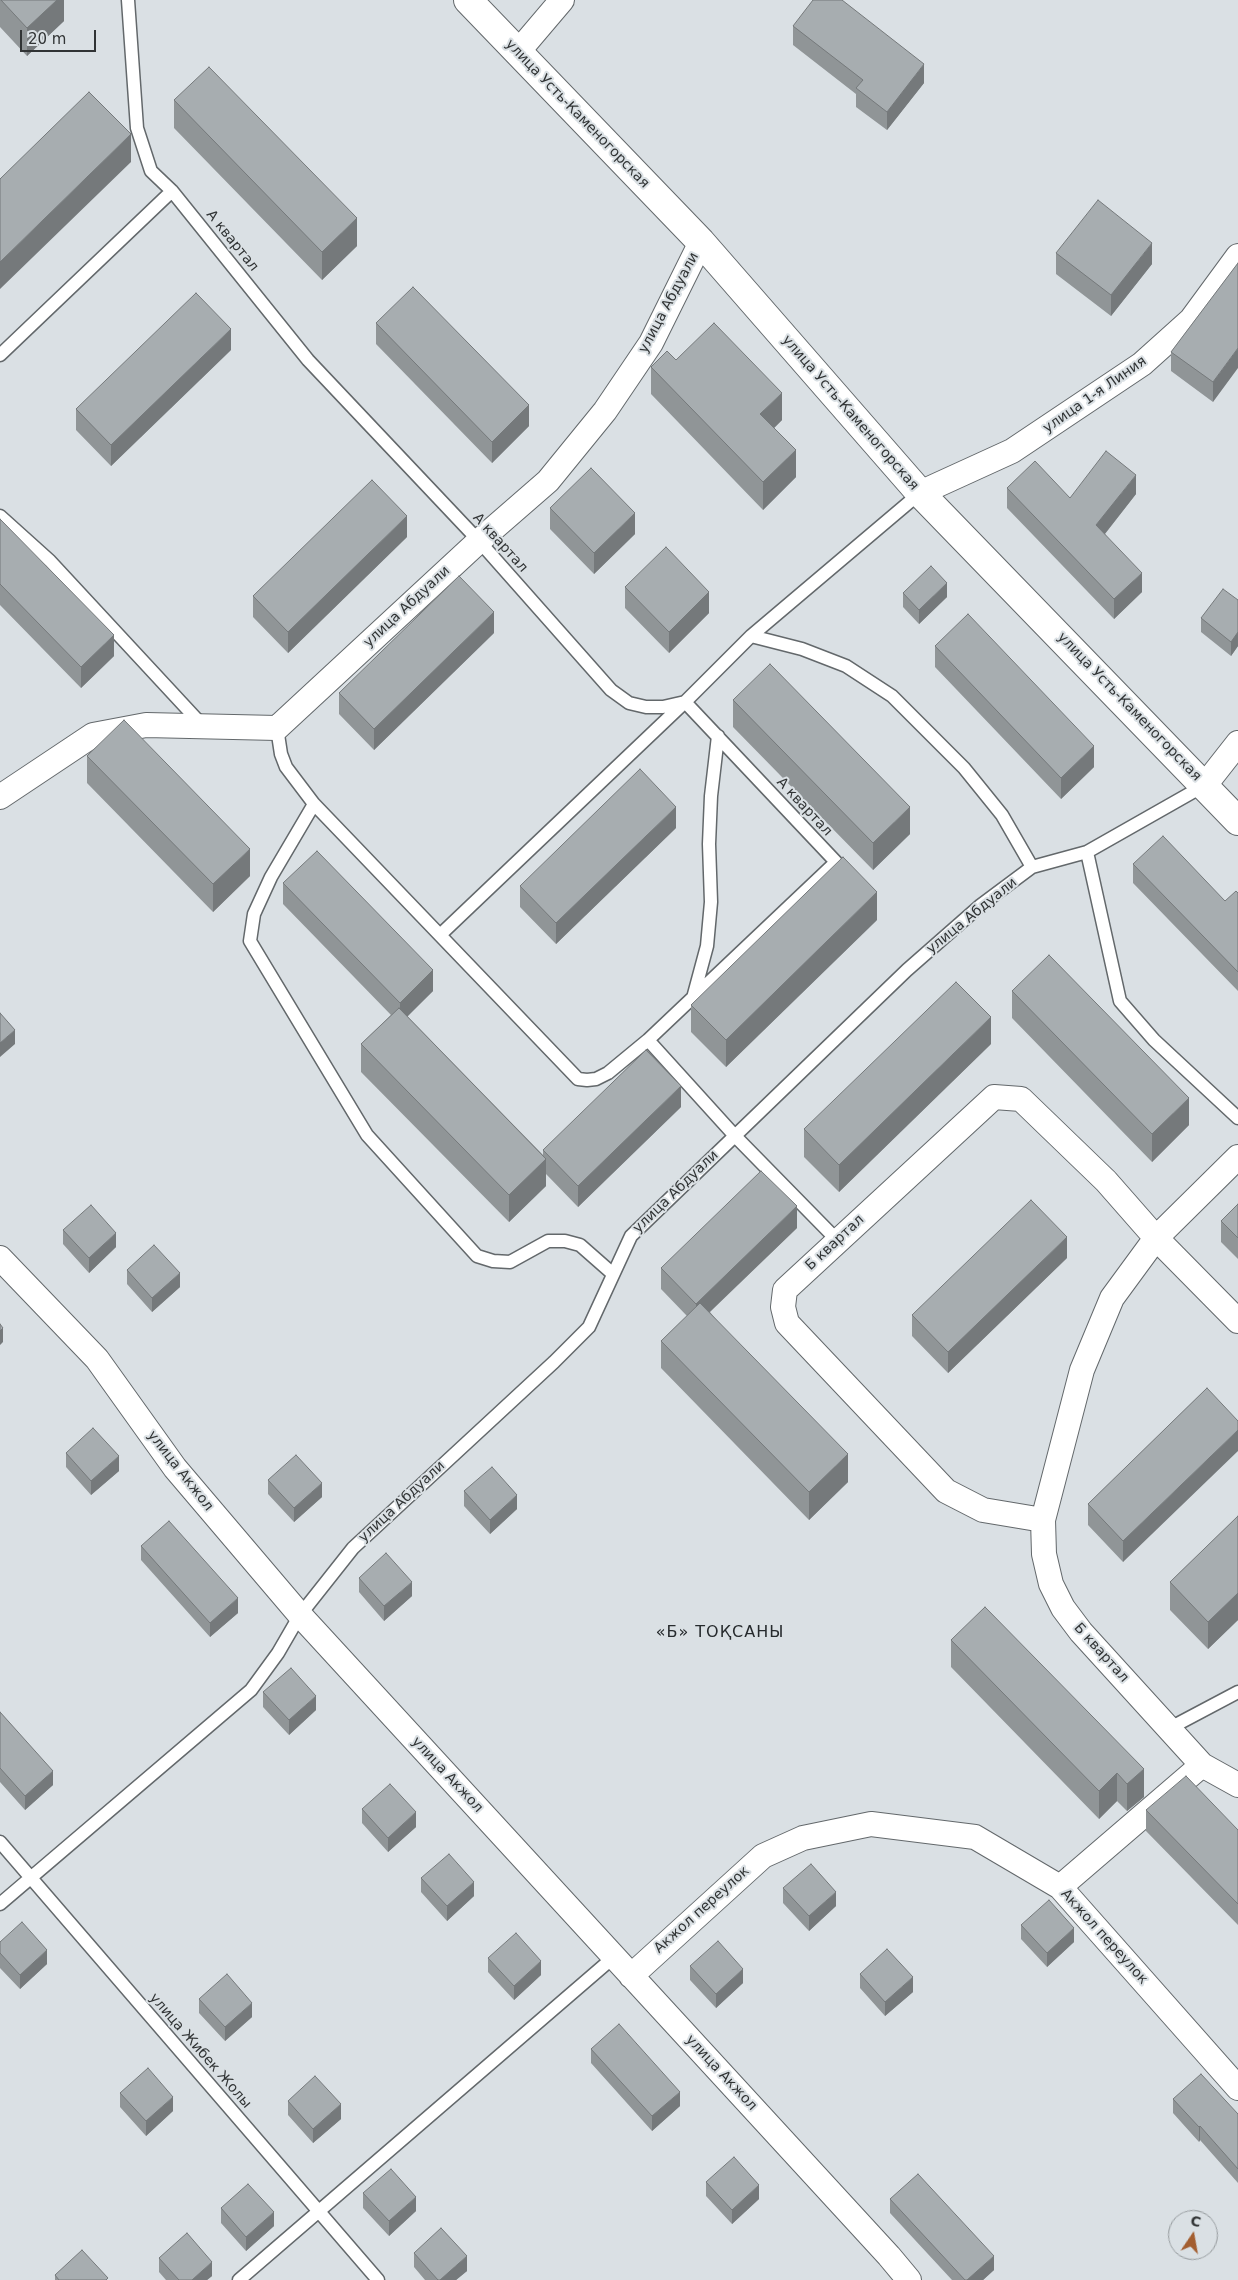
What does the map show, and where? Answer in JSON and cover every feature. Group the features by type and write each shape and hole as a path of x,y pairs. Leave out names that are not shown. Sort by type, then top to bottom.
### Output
{"street":[{"name":"улица Усть-Каменогорская","path":"468,0 701,242 920,492 1238,820"},
{"path":"517,53 562,0"},
{"name":"улица Абдуали","path":"277,728 479,541 548,480 605,411 650,343 669,310 701,242"},
{"name":"улица 1-я Линия","path":"920,492 1012,451 1142,364 1191,320 1238,256"},
{"path":"0,797 93,735 146,725 277,728"},
{"path":"1205,785 1238,743"},
{"name":"Б квартал","path":"1043,1520 983,1510 946,1491 788,1322 783,1307 785,1290 994,1097 1021,1099 1106,1181 1156,1238 1238,1321"},
{"name":"Б квартал","path":"1238,1157 1156,1238 1112,1298 1082,1370 1043,1520 1044,1554 1050,1584 1063,1608 1081,1632 1202,1765 1238,1785"},
{"name":"улица Акжол","path":"0,1258 97,1360 175,1468 300,1615 615,1956 631,1976 910,2280"},
{"path":"1060,1887 1202,1765"},
{"name":"Акжол переулок","path":"631,1976 763,1856 804,1838 871,1824 976,1837 1060,1887 1238,2088"}],"lane":[{"name":"А квартал","path":"128,0 137,128 151,172 172,191 308,360 479,541 611,690 629,703 646,707 686,702 836,862 693,998"},
{"path":"0,355 172,191"},
{"path":"440,935 686,702 751,636 920,492"},
{"path":"0,516 50,561 203,726"},
{"path":"751,636 802,649 846,666 892,696 964,768 1002,815 1032,867 1087,852 1205,785"},
{"path":"277,728 281,754 286,767 314,804 578,1078 587,1080 602,1076 648,1040 693,998 707,946 710,902 710,806 718,736"},
{"path":"314,804 271,877 254,914 250,941 367,1135 477,1256 493,1261 510,1262 548,1241 565,1241 580,1245 613,1274"},
{"path":"1087,852 1120,1001 1154,1040 1238,1118"},
{"name":"улица Абдуали","path":"0,1904 251,1690 278,1653 300,1615 353,1548 554,1362 589,1327 631,1236 907,970 981,905 1032,867"},
{"path":"648,1040 735,1136 838,1240"},
{"path":"1170,1728 1238,1692"},
{"name":"улица Жибек Жолы","path":"0,1842 378,2280"},
{"path":"239,2280 615,1956"}],"building":[{"path":"1,0 57,0 27,28"},
{"path":"813,0 842,0 924,64 887,112 856,88 863,80 793,26"},
{"path":"209,67 357,218 322,252 174,100"},
{"path":"89,92 131,134 0,262 0,179"},
{"path":"1098,200 1152,243 1111,295 1056,253"},
{"path":"1238,263 1238,348 1213,382 1171,352"},
{"path":"413,287 529,405 492,442 376,323"},
{"path":"196,293 231,329 111,445 76,409"},
{"path":"714,323 782,393 760,414 796,450 763,482 651,367 667,351 676,360"},
{"path":"1106,451 1136,475 1096,525 1142,573 1114,599 1007,488 1035,461 1070,498"},
{"path":"591,468 635,513 594,553 550,508"},
{"path":"372,480 407,516 288,632 253,596"},
{"path":"0,519 114,635 81,667 0,584"},
{"path":"666,547 709,592 669,632 625,587"},
{"path":"931,566 947,583 919,610 903,593"},
{"path":"459,576 494,612 374,729 339,693"},
{"path":"1223,589 1238,600 1238,632 1231,642 1201,618"},
{"path":"968,614 1094,746 1061,778 935,646"},
{"path":"770,664 910,807 873,843 733,700"},
{"path":"124,720 250,849 213,884 87,756"},
{"path":"640,769 676,807 556,923 520,886"},
{"path":"1163,836 1225,901 1236,891 1238,893 1238,972 1133,864"},
{"path":"317,851 433,970 400,1003 283,883"},
{"path":"843,857 877,892 726,1040 691,1005"},
{"path":"1049,955 1189,1098 1152,1134 1012,991"},
{"path":"956,982 991,1017 839,1165 804,1129"},
{"path":"399,1008 546,1159 509,1195 361,1044"},
{"path":"0,1013 15,1030 0,1043"},
{"path":"646,1050 681,1086 578,1186 543,1150"},
{"path":"761,1171 797,1206 696,1304 661,1268"},
{"path":"1031,1200 1067,1237 948,1352 912,1315"},
{"path":"1238,1204 1238,1238 1221,1221"},
{"path":"91,1205 116,1233 89,1258 63,1230"},
{"path":"154,1245 180,1273 152,1298 127,1270"},
{"path":"700,1303 848,1454 809,1492 661,1341"},
{"path":"1207,1388 1238,1421 1238,1430 1123,1541 1088,1504"},
{"path":"93,1428 119,1456 91,1481 66,1453"},
{"path":"296,1455 322,1483 294,1508 268,1480"},
{"path":"492,1467 517,1495 490,1520 464,1491"},
{"path":"1238,1516 1238,1593 1208,1622 1170,1582"},
{"path":"169,1521 238,1598 210,1623 141,1546"},
{"path":"386,1553 412,1582 384,1606 359,1578"},
{"path":"985,1607 1144,1769 1127,1784 1117,1773 1099,1791 951,1640"},
{"path":"291,1668 316,1696 289,1720 263,1692"},
{"path":"0,1712 53,1771 25,1796 0,1768"},
{"path":"1186,1776 1238,1830 1238,1904 1146,1810"},
{"path":"390,1784 416,1812 388,1838 362,1809"},
{"path":"449,1854 474,1882 447,1906 421,1878"},
{"path":"811,1864 836,1892 809,1916 783,1888"},
{"path":"1049,1900 1074,1928 1047,1953 1021,1925"},
{"path":"22,1922 47,1950 20,1975 0,1953 0,1942"},
{"path":"516,1933 541,1961 514,1986 488,1958"},
{"path":"718,1941 743,1969 716,1994 690,1966"},
{"path":"887,1949 913,1977 885,2002 860,1974"},
{"path":"227,1974 252,2003 225,2027 199,1999"},
{"path":"619,2024 680,2092 652,2116 591,2049"},
{"path":"148,2068 173,2097 146,2121 120,2093"},
{"path":"1201,2074 1238,2114 1238,2169 1173,2099"},
{"path":"315,2076 341,2104 313,2129 288,2101"},
{"path":"734,2157 759,2185 732,2210 706,2182"},
{"path":"391,2169 416,2197 389,2221 363,2193"},
{"path":"918,2174 994,2256 967,2280 890,2199"},
{"path":"248,2184 274,2212 246,2237 221,2208"},
{"path":"441,2228 467,2256 438,2280 414,2253"},
{"path":"187,2233 212,2262 192,2280 179,2280 159,2258"},
{"path":"82,2250 108,2278 106,2280 59,2280 55,2275"}],"district":[{"name":"«Б» ТОҚСАНЫ","path":"720,1633"}]}
